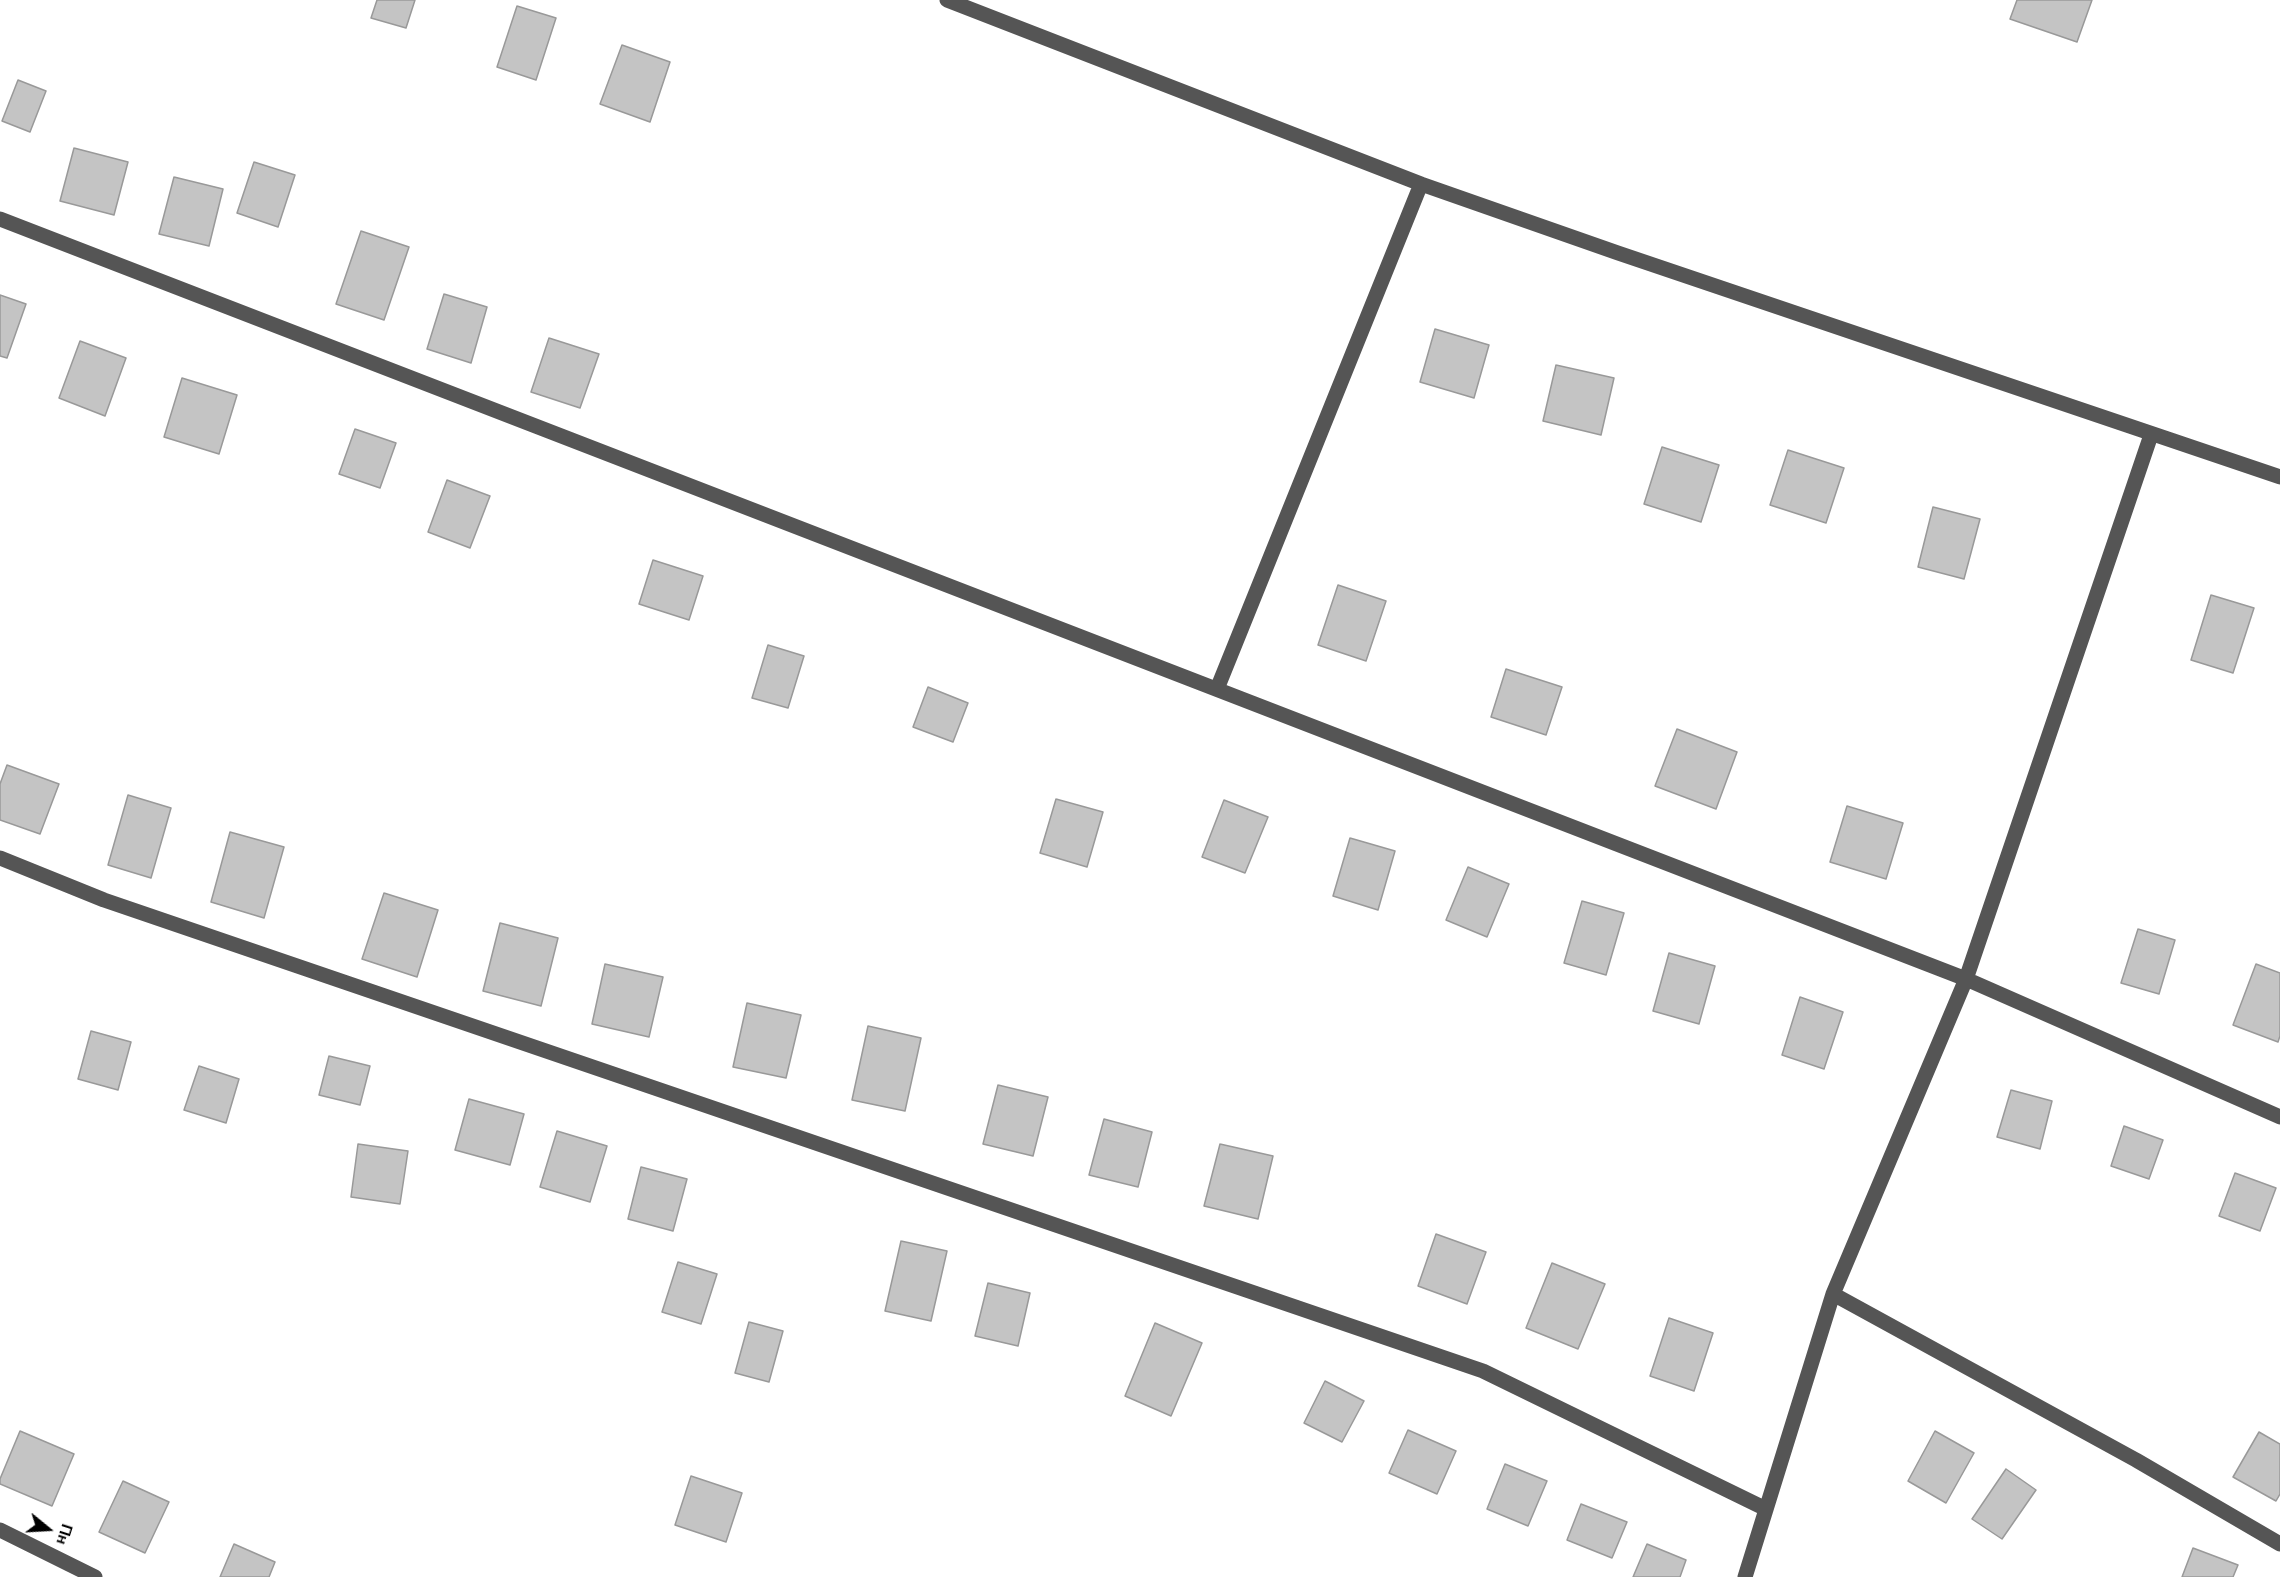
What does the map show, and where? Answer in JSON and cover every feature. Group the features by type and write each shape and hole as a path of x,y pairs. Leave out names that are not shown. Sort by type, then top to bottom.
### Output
{"street":[{"path":"947,0 1420,184 2151,435 2280,477"},
{"path":"1216,689 1420,184"},
{"path":"0,219 1966,979 2280,1117"},
{"path":"1745,1577 1833,1294 1966,979 2151,435"},
{"path":"0,858 104,900 1483,1371 1766,1509"},
{"path":"1833,1294 2136,1460 2280,1544"},
{"path":"0,1530 95,1577"}],"building":[{"path":"377,0 415,0 406,28 371,18"},
{"path":"2017,0 2092,0 2077,42 2010,19"},
{"path":"517,6 556,18 536,80 497,67"},
{"path":"622,45 670,62 650,122 600,104"},
{"path":"18,80 46,91 30,132 2,121"},
{"path":"74,148 128,162 114,215 60,201"},
{"path":"254,162 295,175 278,227 237,213"},
{"path":"174,177 223,189 209,246 159,234"},
{"path":"361,231 409,247 384,320 336,304"},
{"path":"444,294 487,307 471,363 427,349"},
{"path":"0,295 26,304 7,358 0,356"},
{"path":"1435,329 1489,345 1474,398 1420,382"},
{"path":"549,338 599,354 580,408 531,392"},
{"path":"80,341 126,358 105,416 59,398"},
{"path":"1556,365 1614,378 1601,435 1543,421"},
{"path":"182,378 237,395 219,454 164,437"},
{"path":"355,429 396,443 380,488 339,474"},
{"path":"1662,447 1719,465 1701,522 1644,504"},
{"path":"1788,450 1844,468 1826,523 1770,505"},
{"path":"447,480 490,496 470,548 428,532"},
{"path":"1933,507 1980,519 1964,579 1918,567"},
{"path":"653,560 703,576 689,620 639,604"},
{"path":"1338,585 1386,601 1366,661 1318,645"},
{"path":"2211,595 2254,608 2233,673 2191,660"},
{"path":"768,645 804,656 788,708 752,698"},
{"path":"1506,669 1562,687 1546,735 1491,717"},
{"path":"928,687 968,703 953,742 913,727"},
{"path":"1677,729 1737,752 1716,809 1655,786"},
{"path":"7,765 59,784 40,834 0,820 0,784"},
{"path":"128,795 171,808 151,878 108,865"},
{"path":"1056,799 1103,812 1087,867 1040,853"},
{"path":"1224,800 1268,817 1245,873 1202,857"},
{"path":"1847,806 1903,823 1886,879 1830,862"},
{"path":"230,832 284,847 264,918 211,902"},
{"path":"1350,838 1395,851 1378,910 1333,896"},
{"path":"1468,867 1509,884 1487,937 1446,920"},
{"path":"384,893 438,910 417,977 362,959"},
{"path":"1582,901 1624,913 1606,975 1564,963"},
{"path":"500,923 558,938 541,1006 483,991"},
{"path":"2138,929 2175,940 2159,994 2121,983"},
{"path":"1669,953 1715,966 1699,1024 1653,1011"},
{"path":"605,964 663,977 649,1037 592,1024"},
{"path":"2256,964 2280,973 2280,1036 2278,1042 2233,1025"},
{"path":"1800,997 1843,1012 1824,1069 1782,1055"},
{"path":"747,1003 801,1015 786,1078 733,1067"},
{"path":"868,1026 921,1038 905,1111 852,1100"},
{"path":"91,1031 131,1042 118,1090 78,1079"},
{"path":"329,1056 370,1066 360,1105 319,1095"},
{"path":"199,1066 239,1079 226,1123 184,1110"},
{"path":"998,1085 1048,1097 1033,1156 983,1144"},
{"path":"2011,1090 2052,1101 2040,1149 1997,1137"},
{"path":"469,1099 524,1114 510,1165 455,1150"},
{"path":"1104,1119 1152,1132 1138,1187 1089,1175"},
{"path":"2124,1126 2163,1140 2149,1179 2111,1166"},
{"path":"557,1131 607,1146 590,1202 540,1187"},
{"path":"358,1144 408,1151 400,1204 351,1197"},
{"path":"1220,1144 1273,1156 1258,1219 1204,1206"},
{"path":"641,1167 687,1179 673,1231 628,1219"},
{"path":"2235,1173 2276,1188 2260,1231 2219,1216"},
{"path":"1436,1234 1486,1252 1467,1304 1418,1286"},
{"path":"901,1241 947,1251 931,1321 885,1311"},
{"path":"678,1262 717,1274 701,1324 662,1312"},
{"path":"1552,1263 1605,1284 1578,1349 1526,1328"},
{"path":"988,1283 1030,1293 1018,1346 975,1336"},
{"path":"1669,1318 1713,1333 1694,1391 1650,1376"},
{"path":"749,1322 783,1331 769,1382 735,1373"},
{"path":"1155,1323 1202,1343 1171,1416 1125,1396"},
{"path":"1325,1381 1364,1401 1342,1442 1304,1423"},
{"path":"1408,1430 1456,1451 1437,1494 1389,1473"},
{"path":"20,1431 74,1454 52,1506 0,1484"},
{"path":"1935,1431 1974,1453 1946,1503 1908,1481"},
{"path":"2259,1432 2280,1444 2280,1494 2276,1501 2233,1477"},
{"path":"1505,1464 1547,1481 1528,1526 1487,1509"},
{"path":"2006,1469 2036,1490 2002,1539 1972,1519"},
{"path":"691,1476 742,1493 726,1542 675,1525"},
{"path":"123,1481 169,1502 145,1553 99,1532"},
{"path":"1581,1504 1627,1522 1612,1558 1567,1540"},
{"path":"234,1544 275,1562 269,1577 220,1577"},
{"path":"1647,1544 1686,1560 1680,1577 1633,1577"},
{"path":"2193,1548 2238,1565 2233,1577 2182,1577"}]}
